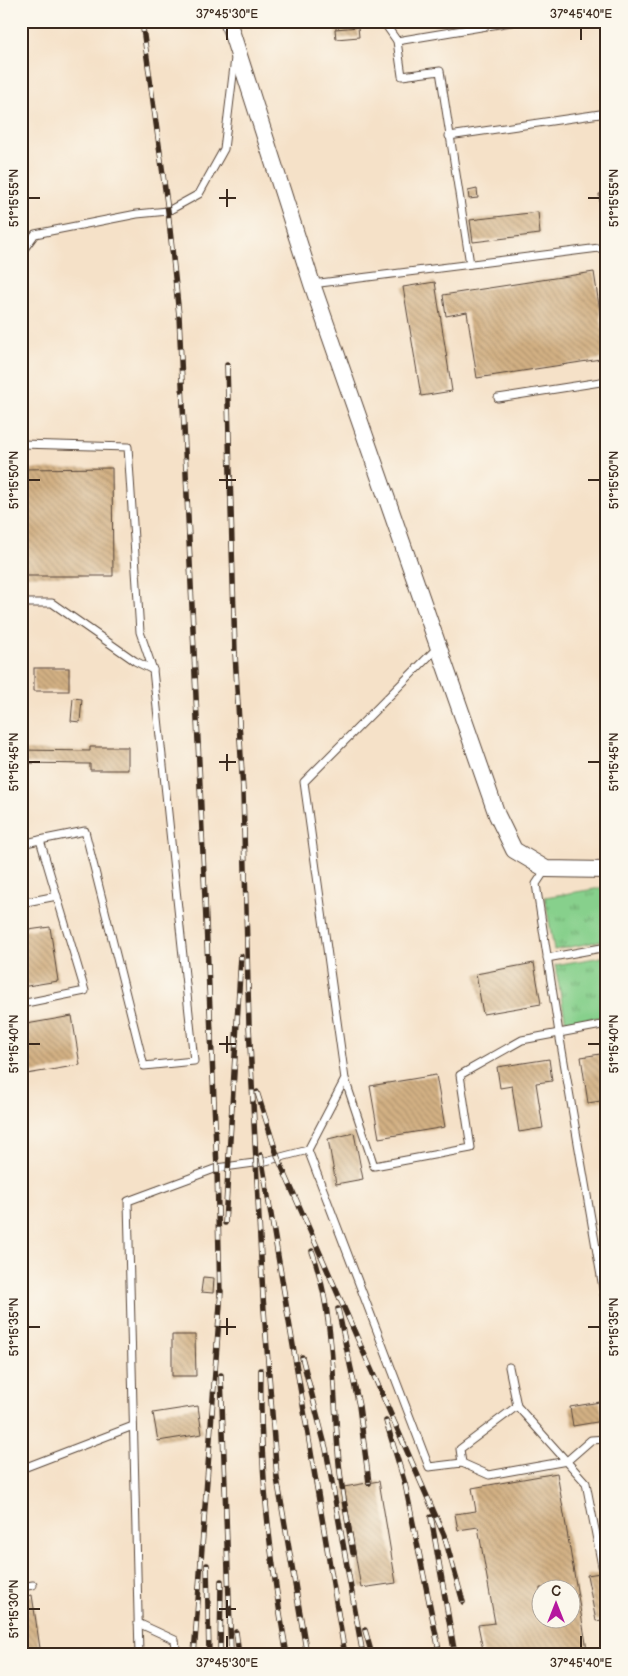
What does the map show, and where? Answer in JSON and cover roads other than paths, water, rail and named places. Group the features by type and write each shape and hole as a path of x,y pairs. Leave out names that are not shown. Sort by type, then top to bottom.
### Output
{"street":[{"path":"228,21 312,284 440,645 497,815 514,850 546,869 607,870"}],"lane":[{"path":"383,21 397,40 402,76 440,71 470,264"},
{"path":"397,40 517,21"},
{"path":"21,253 35,234 138,214 168,211 199,194 224,149 236,50"},
{"path":"449,136 607,113"},
{"path":"312,284 607,247"},
{"path":"498,398 607,381"},
{"path":"21,444 128,447 140,632 153,670 194,1060 144,1066 85,831 21,844"},
{"path":"21,603 52,603 135,661 153,670"},
{"path":"440,645 304,782 345,1079 374,1166 471,1148 460,1075 522,1040 607,1024"},
{"path":"21,1004 85,992 40,840"},
{"path":"546,869 536,884 559,1033 607,1311"},
{"path":"21,903 56,896"},
{"path":"547,958 607,947"},
{"path":"139,1655 128,1201 217,1168 262,1162 308,1150 345,1079"},
{"path":"308,1150 429,1467 462,1463 489,1475 567,1461 591,1440 607,1439"},
{"path":"509,1367 517,1406 586,1483 602,1566 607,1566"},
{"path":"462,1463 460,1449 517,1406"},
{"path":"21,1469 133,1426"},
{"path":"21,1587 32,1585"},
{"path":"138,1623 175,1640 177,1655"}],"railway":[{"path":"142,21 168,211 179,315 217,1168 220,1296"},
{"path":"227,365 235,653 243,791 249,1025 263,1297 277,1478 307,1655"},
{"path":"225,1223 241,956"},
{"path":"257,1092 278,1158 444,1535 463,1602"},
{"path":"261,1155 345,1655"},
{"path":"312,1251 320,1275 329,1328 339,1463 353,1553"},
{"path":"194,1655 221,1291"},
{"path":"338,1309 359,1406 369,1483"},
{"path":"302,1357 326,1449 363,1655"},
{"path":"261,1370 262,1442 267,1513 275,1584 287,1655"},
{"path":"221,1375 231,1655"},
{"path":"386,1421 405,1484 440,1655"},
{"path":"431,1517 455,1655"},
{"path":"207,1565 209,1655"},
{"path":"220,1655 221,1581"},
{"path":"365,1630 372,1655"},
{"path":"236,1632 239,1655"}]}
